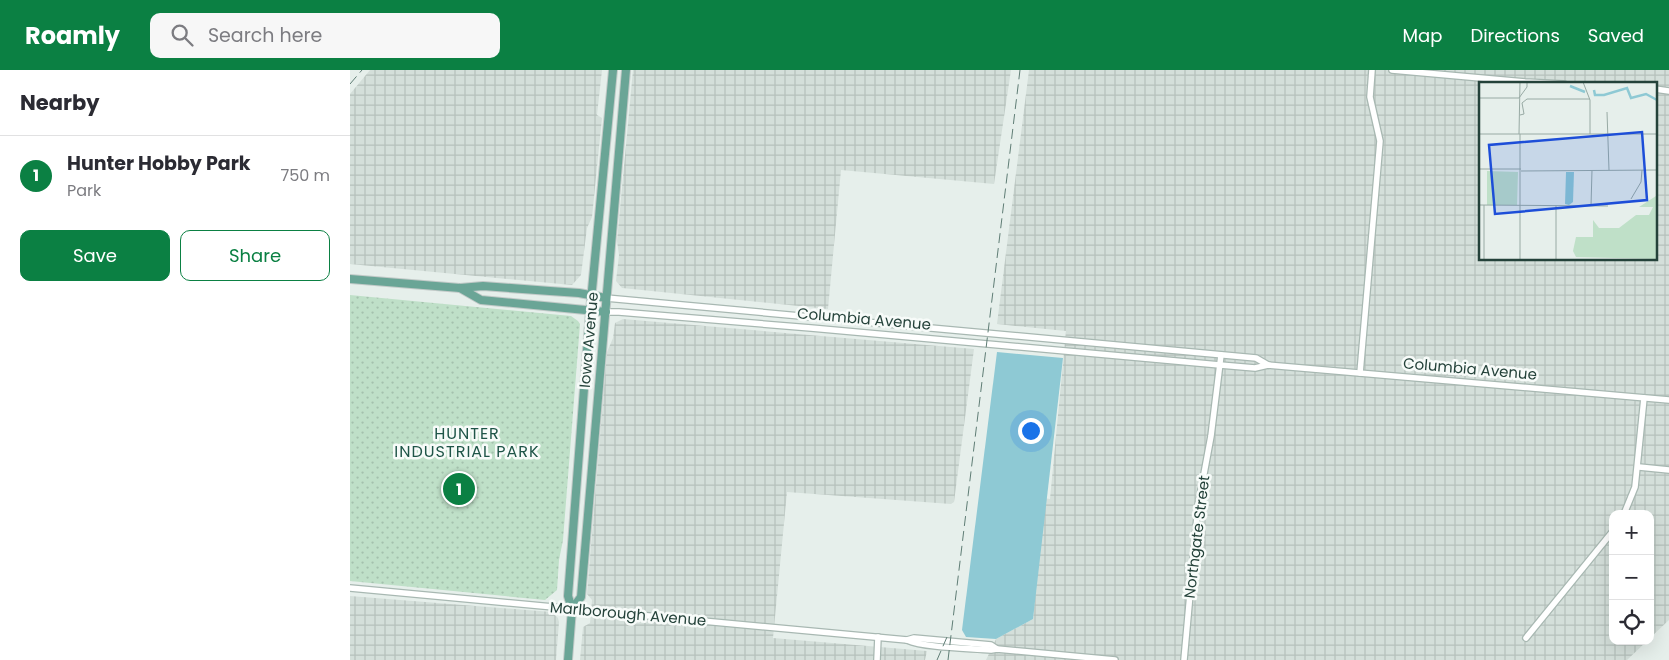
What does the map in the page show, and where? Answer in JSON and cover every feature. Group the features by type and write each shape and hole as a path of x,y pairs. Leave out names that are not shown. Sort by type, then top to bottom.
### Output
{"main road":[{"name":"Iowa Avenue","path":"568,660 572,609 568,596 590,311 613,70"},
{"name":"Iowa Avenue","path":"572,609 581,597 626,70"},
{"name":"Columbia Avenue","path":"350,279 460,288 483,286 593,295 606,298"},
{"name":"Columbia Avenue","path":"460,288 481,300 606,312"}],"street":[{"path":"1360,373 1380,140 1370,97 1372,70"},
{"path":"1392,70 1525,82"},
{"path":"1656,90 1669,91"},
{"name":"Columbia Avenue","path":"606,298 1221,354 1256,358 1268,365"},
{"path":"736,322 738,310"},
{"name":"Columbia Avenue","path":"606,312 896,335 1254,368 1268,365 1669,400"},
{"path":"766,324 767,312"},
{"path":"896,335 897,324"},
{"path":"1128,356 1129,346"},
{"name":"Northgate Street","path":"1184,660 1199,493 1212,436 1221,354"},
{"path":"1626,510 1636,487 1644,398"},
{"path":"1639,468 1669,470"},
{"path":"1526,638 1609,536"},
{"name":"Marlborough Avenue","path":"350,588 907,640 914,643 1115,660"},
{"path":"876,660 878,638"}],"shaded area":[{"path":"370,70 602,70 597,115 602,118 592,217 587,228 581,275 572,285 350,264 350,94"},
{"path":"633,70 1011,70 994,184 841,170 828,309 622,288 616,281 619,255 617,241"},
{"path":"1029,70 1669,70 1669,620 1654,634 1654,510 1609,510 1609,645 1643,645 1627,660 986,660 996,639 1033,619 1044,498 1050,499 1066,331 997,324"},
{"path":"623,319 974,349 954,502 951,504 787,492 773,638 927,651 925,660 580,660 583,627 590,623 592,600 587,594 607,352 613,338 615,323"},
{"path":"350,596 552,612 559,622 556,660 350,660"}],"green space":[{"path":"350,295 571,316 580,324 563,540 559,560 557,590 545,600 350,581"}],"water":[{"path":"997,352 1063,358 1033,619 996,639 966,637 962,630"}],"railway":[{"path":"350,84 362,70"},
{"path":"948,660 1020,70"},
{"path":"937,660 947,637"}],"place":[{"name":"Hunter Hobby Park","path":"459,489"}],"district":[{"name":"HUNTER INDUSTRIAL PARK","path":"467,442"}]}
